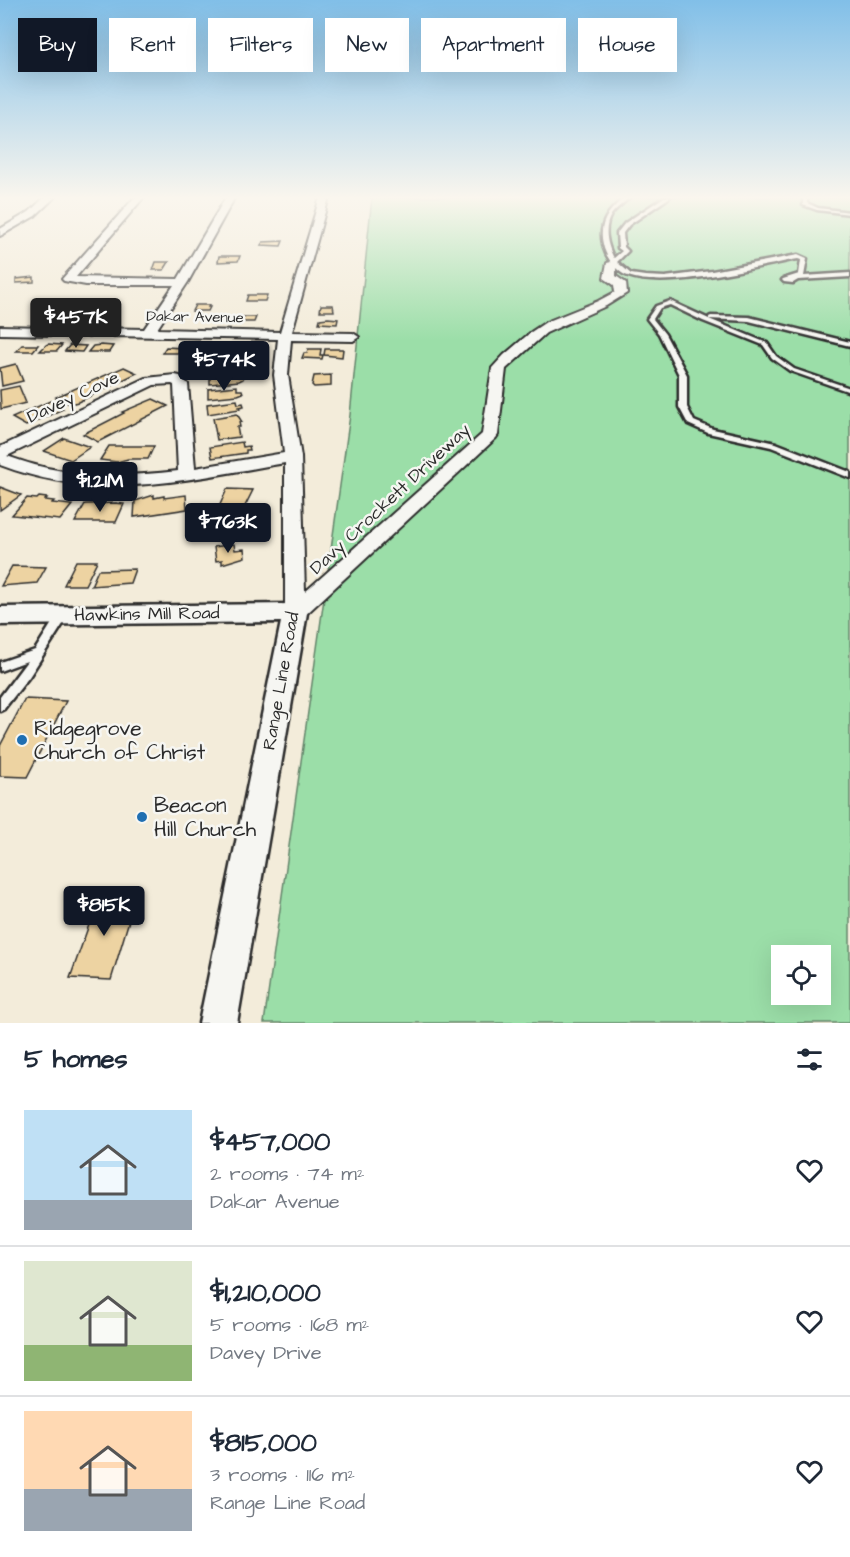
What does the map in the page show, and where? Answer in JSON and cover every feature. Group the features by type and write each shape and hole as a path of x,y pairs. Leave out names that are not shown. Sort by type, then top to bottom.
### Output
{"street":[{"path":"99,245 69,279 87,282 182,282"},
{"path":"147,333 182,282 203,245"},
{"name":"Range Line Road","path":"218,1023 295,613 292,457 281,375 285,335 311,245"},
{"name":"Davy Crockett Driveway","path":"295,613 490,435 499,368 542,330 594,305 611,300 621,292 620,283 610,278 613,263"},
{"name":"Dakar Avenue","path":"0,330 353,337"},
{"name":"Davey Cove","path":"0,453 151,381 175,379 181,384 187,473"},
{"path":"0,459 33,472 71,479 147,480 292,457"},
{"name":"Hawkins Mill Road","path":"0,616 295,613"}],"lane":[{"path":"606,245 613,263 621,271 643,278 710,273 798,257 804,259 802,275 786,281 793,281 796,278 850,275"},
{"path":"613,263 625,251 621,245"},
{"path":"850,390 792,370 774,357 765,344 686,312 677,306 665,303 658,307 650,319 662,334 683,375 682,407 691,422 711,431 773,445 850,475"},
{"path":"686,312 716,319 749,319 850,344"},
{"path":"0,706 63,615"},
{"path":"0,667 38,653"}],"green space":[{"path":"367,245 850,245 850,1023 264,1023 350,415"}],"building":[{"path":"219,256 240,256 238,261 218,262"},
{"path":"156,262 169,262 164,270 153,270"},
{"path":"34,277 34,282 16,283 16,279"},
{"path":"248,295 267,295 265,301 246,301"},
{"path":"195,305 209,305 210,307 208,311 192,311"},
{"path":"321,305 333,305 334,311 320,311"},
{"path":"58,312 73,313 69,317 53,317"},
{"path":"79,313 96,313 91,318 75,318"},
{"path":"239,317 256,317 254,322 236,322"},
{"path":"320,319 338,319 337,324 319,323"},
{"path":"22,345 38,345 33,351 16,351"},
{"path":"46,345 62,345 57,351 40,351"},
{"path":"70,345 86,346 82,352 65,351"},
{"path":"93,346 113,346 109,352 88,352"},
{"path":"166,347 182,348 178,353 162,353"},
{"path":"189,348 207,348 203,354 186,353"},
{"path":"213,348 230,348 227,354 211,354"},
{"path":"237,349 250,349 249,352 252,352 246,360 233,360"},
{"path":"308,349 321,349 322,359 302,358"},
{"path":"325,349 343,349 342,357 324,355"},
{"path":"16,364 23,381 2,386 0,368"},
{"path":"124,367 137,373 78,402 70,404 56,397"},
{"path":"238,373 238,377 243,376 243,379 239,381 210,384 210,376"},
{"path":"331,375 331,386 314,387 312,385 314,376"},
{"path":"19,386 26,403 1,409 0,390"},
{"path":"237,386 237,390 242,390 243,393 208,398 208,389"},
{"path":"153,399 168,406 98,442 83,434 124,413 122,412"},
{"path":"237,400 238,404 243,403 244,406 239,407 240,409 208,414 207,404"},
{"path":"50,401 63,409 26,426 12,418"},
{"path":"237,414 242,422 239,422 240,427 237,427 239,437 217,440 213,418"},
{"path":"64,438 90,447 71,460 44,451"},
{"path":"242,442 243,447 249,446 250,450 246,450 246,453 212,458 210,447"},
{"path":"109,446 154,446 148,459 128,459 117,462 100,460"},
{"path":"0,487 21,495 0,510"},
{"path":"227,489 253,490 244,508 219,507"},
{"path":"154,495 154,498 164,496 164,498 186,495 187,509 134,517 135,501"},
{"path":"39,497 54,501 52,503 72,505 60,520 12,515 27,498 37,499"},
{"path":"85,504 124,504 116,522 75,522"},
{"path":"234,544 235,550 244,549 245,557 222,564 222,560 216,561 214,547"},
{"path":"76,561 97,561 85,585 64,585"},
{"path":"12,566 46,567 37,583 1,586"},
{"path":"135,569 130,583 91,586 98,570"},
{"path":"25,699 66,701 27,777 0,776 0,746"},
{"path":"100,894 137,894 111,980 70,978"}],"place":[{"name":"Ridgegrove Church of Christ","path":"22,740"},
{"name":"Beacon Hill Church","path":"142,817"}]}
